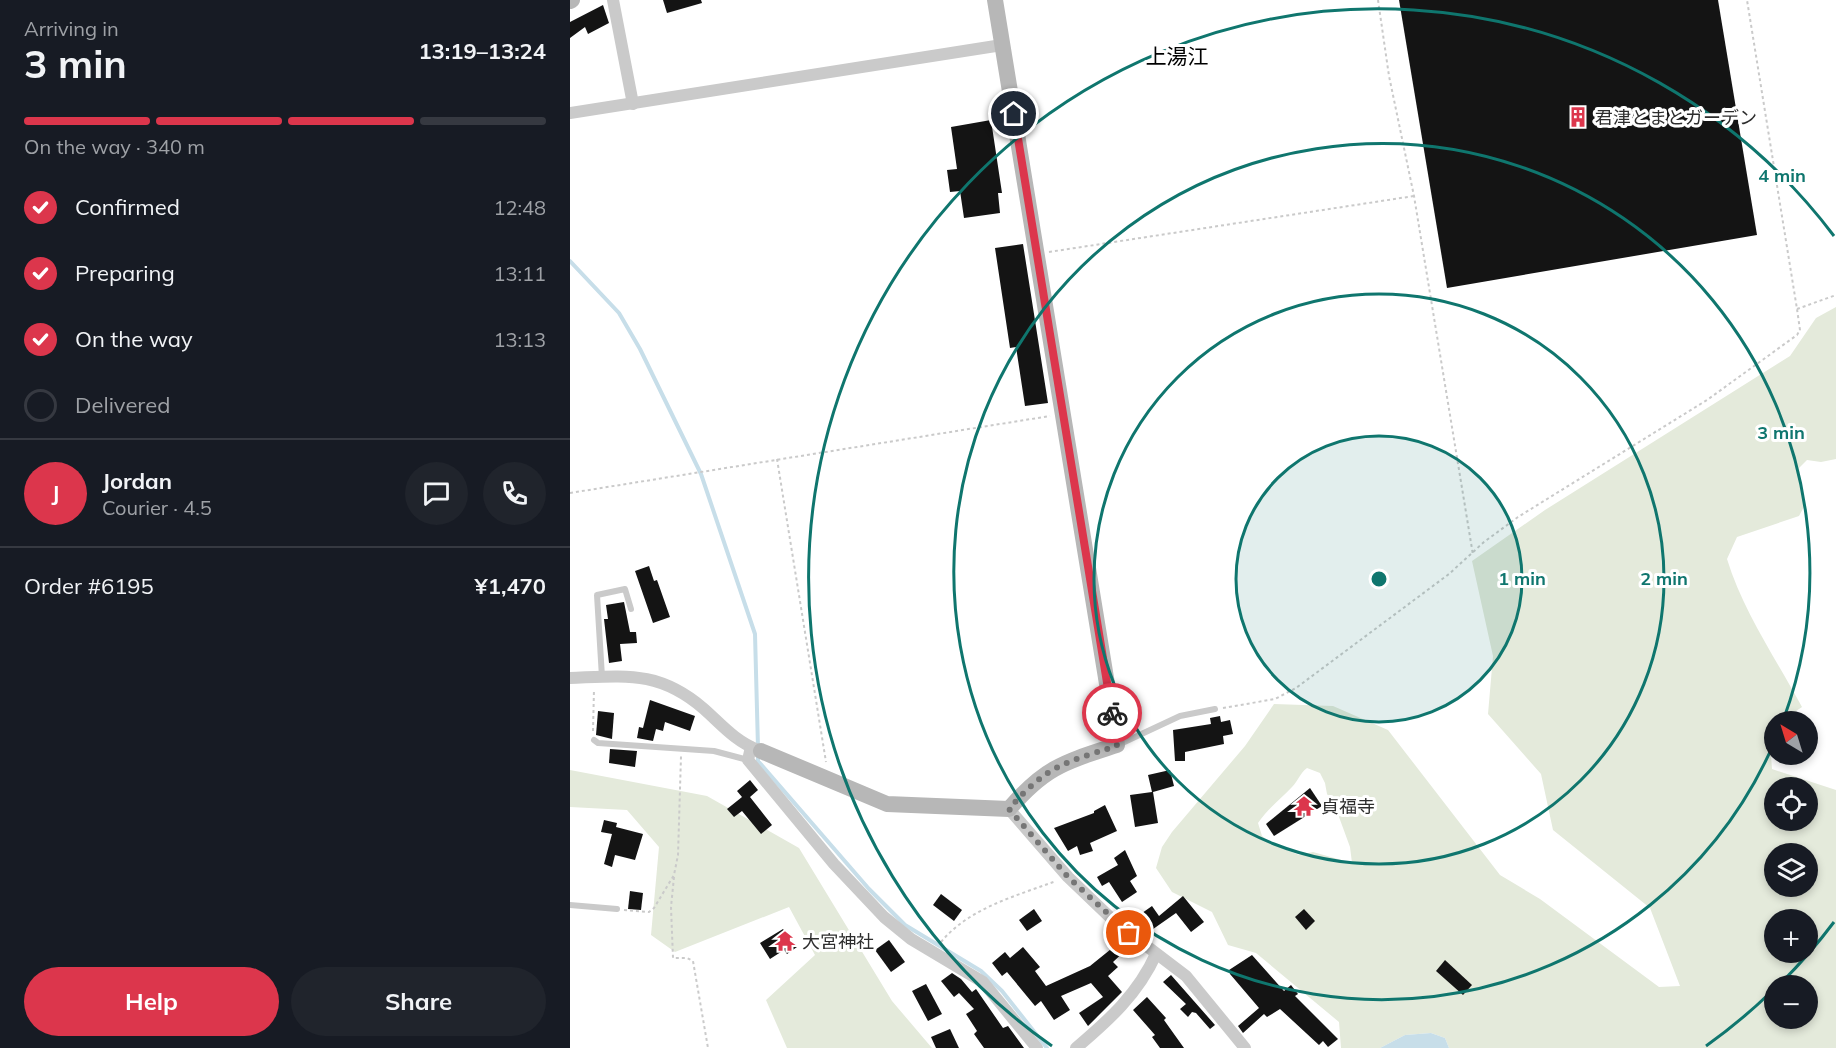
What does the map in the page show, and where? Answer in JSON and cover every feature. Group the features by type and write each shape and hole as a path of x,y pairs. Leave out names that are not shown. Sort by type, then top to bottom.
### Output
{"street":[{"path":"613,0 633,104"},
{"path":"995,0 1117,746 1067,762 1046,772 1009,809"},
{"path":"570,113 1002,45"},
{"path":"570,678 644,677 667,684 704,709 734,738 753,752 887,804 1009,809 1068,877 1115,922 1186,976 1245,1048"},
{"path":"753,752 834,864 884,917 911,939 983,982 1036,1048"},
{"path":"1076,1048 1111,1019 1148,972 1156,954"}],"lane":[{"path":"598,677 597,595 625,589 632,609"},
{"path":"1117,746 1180,716 1215,709"},
{"path":"594,740 598,743 681,750 753,752"},
{"path":"570,905 617,909"}],"path":[{"path":"1378,0 1389,76 1414,196 1473,555"},
{"path":"1215,709 1275,699 1296,688 1473,555 1484,542 1518,517 1707,400 1797,335 1800,330 1797,309 1747,0"},
{"path":"1038,253 1414,196"},
{"path":"1797,309 1836,296"},
{"path":"570,494 1064,414"},
{"path":"777,459 828,780"},
{"path":"594,740 598,677"},
{"path":"681,750 678,855 671,907 673,958 687,958 693,961 708,1048"},
{"path":"617,909 649,912 654,908 674,874"},
{"path":"940,943 952,929 992,906 1068,877"}],"green space":[{"path":"1836,307 1836,459 1821,462 1807,460 1799,468 1805,505 1799,516 1737,537 1727,559 1751,616 1802,707 1796,711 1764,711 1764,765 1772,765 1772,769 1796,777 1764,777 1764,831 1818,831 1818,784 1836,790 1836,1048 1449,1048 1445,1038 1431,1033 1405,1035 1380,1048 1341,1048 1339,1022 1256,953 1228,945 1212,912 1172,892 1156,868 1162,847 1245,746 1274,704 1333,706 1388,730 1500,875 1540,899 1659,987 1680,986 1650,908 1553,830 1541,774 1488,714 1493,656 1472,561 1545,510 1790,356 1816,318","holes":["1307,768 1320,773 1325,783 1327,794 1335,806 1350,847 1352,863 1313,852 1299,855 1274,845 1262,836 1258,823"]},
{"path":"570,770 707,796 799,848 892,1001 932,1048 787,1048 766,1000 815,955 789,907 675,952 651,935 659,847 627,810 570,807"}],"water":[{"path":"1431,1033 1445,1038 1449,1048 1380,1048 1405,1035"}],"building":[{"path":"663,0 701,0 702,3 667,13"},
{"name":"君津とまとガーデン","path":"1399,0 1718,0 1757,235 1447,288"},
{"path":"603,5 609,23 588,34 585,27 570,38 570,22"},
{"path":"991,120 1002,193 998,193 1000,213 964,218 960,191 950,192 947,170 957,169 951,127"},
{"path":"1023,244 1048,403 1025,406 1016,347 1010,348 995,248"},
{"path":"649,566 654,581 657,580 670,617 653,623 635,571"},
{"path":"624,602 630,632 636,632 637,643 620,644 622,661 609,663 604,619 608,619 606,605"},
{"path":"650,700 695,716 690,731 665,722 663,731 656,729 653,741 637,738 639,727 643,728"},
{"path":"598,711 614,713 612,739 596,735"},
{"path":"1220,716 1221,722 1230,720 1233,734 1223,736 1224,744 1185,752 1185,761 1175,761 1173,730 1211,724 1210,718"},
{"path":"610,749 637,751 635,767 609,763"},
{"path":"1170,770 1174,786 1153,792 1158,823 1135,827 1130,795 1152,792 1148,775"},
{"path":"750,780 758,790 750,797 772,825 761,834 742,811 734,817 727,809 742,797 737,791"},
{"path":"1310,788 1322,806 1274,836 1266,824"},
{"path":"1105,805 1117,831 1090,843 1093,851 1080,855 1077,846 1068,851 1054,828 1094,813"},
{"path":"604,820 617,823 616,827 643,834 635,860 615,855 612,867 604,864 612,834 601,832"},
{"path":"1125,850 1137,876 1130,881 1137,892 1122,902 1109,882 1102,886 1097,877 1118,865 1114,858"},
{"path":"630,891 643,893 641,910 628,909"},
{"path":"941,894 962,910 954,921 933,905"},
{"path":"1183,896 1204,922 1191,932 1176,913 1146,934 1135,918 1152,906 1159,916"},
{"path":"1034,909 1042,921 1027,931 1019,920"},
{"path":"1304,909 1315,921 1306,930 1295,917"},
{"path":"783,929 797,947 787,954 784,950 770,959 760,943"},
{"path":"889,940 905,962 891,972 875,950"},
{"path":"1121,941 1128,948 1113,962 1118,967 1108,976 1122,992 1088,1026 1079,1013 1103,997 1091,983 1061,996 1070,1010 1054,1020 1041,1001 1035,1006 1007,972 1002,976 992,963 1005,952 1010,958 1023,947 1040,967 1035,971 1046,986 1090,966"},
{"path":"1252,955 1284,991 1291,985 1298,994 1295,996 1338,1039 1328,1047 1323,1041 1319,1045 1280,1009 1267,1017 1264,1014 1243,1033 1238,1026 1259,1008 1229,970"},
{"path":"1445,960 1472,985 1463,995 1436,971"},
{"path":"952,973 961,979 972,992 976,989 1003,1028 1008,1026 1024,1048 984,1048 974,1034 977,1031 966,1014 974,1009 959,993 954,997 941,981"},
{"path":"1171,975 1215,1025 1210,1029 1196,1013 1192,1012 1188,1017 1180,1009 1186,1004 1163,982"},
{"path":"926,984 942,1014 928,1021 912,991"},
{"path":"1147,997 1166,1018 1164,1020 1184,1048 1160,1048 1152,1037 1155,1035 1133,1010"},
{"path":"950,1029 959,1048 936,1048 931,1037"}],"waterway":[{"path":"570,261 619,313 640,349 701,474 755,634 758,748"},
{"path":"758,756 758,761 869,889 905,925 981,971 1002,991 1047,1048"}],"way so far":[{"path":"1112,713 1117,746 1067,762 1046,772 1024,791 1009,809 1068,877 1129,933"}],"place":[{"name":"君津とまとガーデン","path":"1578,117"},
{"name":"貞福寺","path":"1304,806"},
{"name":"大宮神社","path":"785,941"}],"district":[{"name":"上湯江","path":"1177,56"}],"route":[{"path":"1014,114 1112,713"}]}
